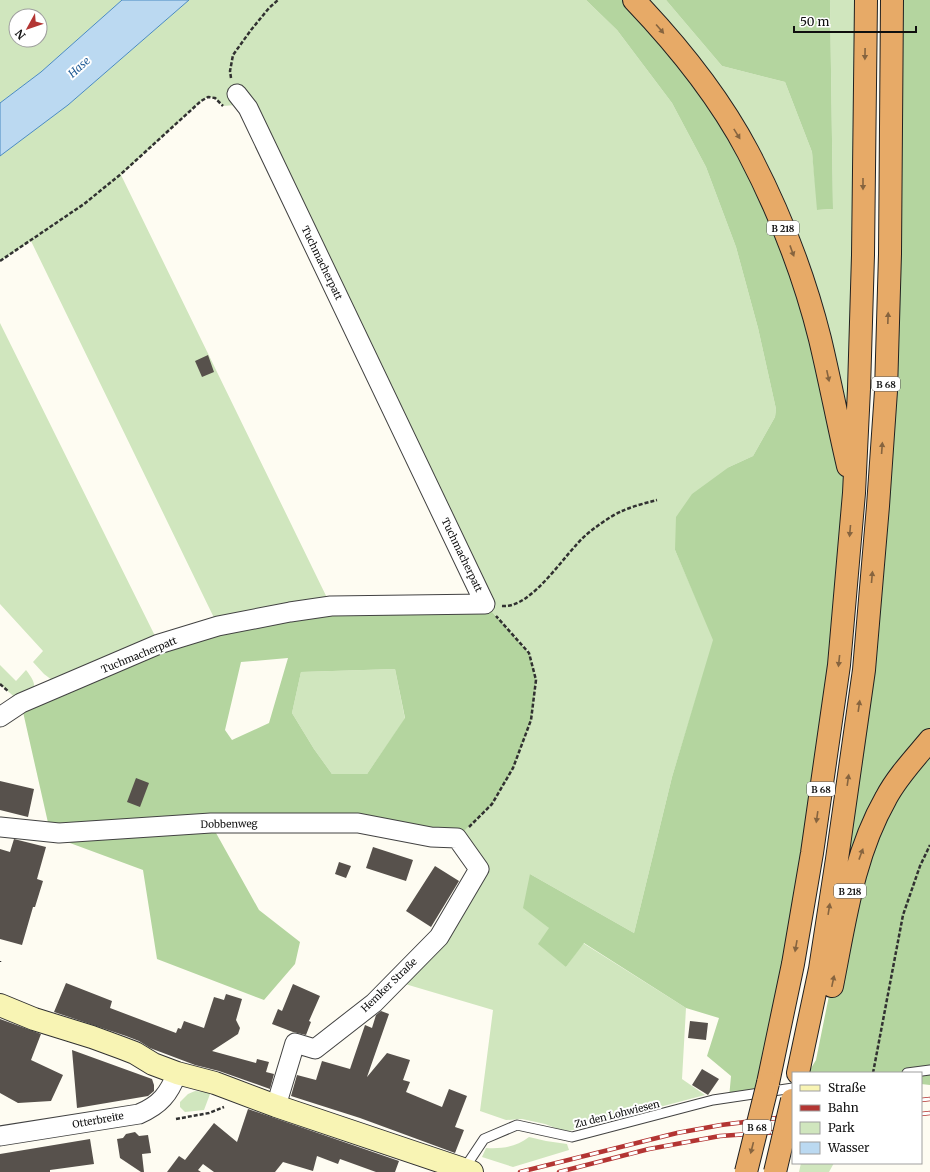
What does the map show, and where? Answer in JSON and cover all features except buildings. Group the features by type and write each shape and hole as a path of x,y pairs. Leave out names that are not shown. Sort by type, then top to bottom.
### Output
{"highway":[{"name":"B 218","path":"634,0 685,57 717,101 748,152 769,195 789,243 805,288 820,338 854,493"},
{"name":"B 68","path":"806,1066 864,670 872,588 886,383 890,254 892,0"},
{"name":"B 68","path":"746,1172 768,1083 793,964 812,853 839,665 854,493 860,389 866,8"},
{"name":"B 218","path":"806,1066 857,864 869,832 886,797 913,760 930,740"},
{"name":"B 68","path":"775,1172 792,1100"}],"main road":[{"path":"0,994 23,1003 55,1025"},
{"path":"0,1005 55,1025 92,1036 135,1053 153,1064 177,1073 215,1083 276,1106 468,1171"}],"street":[{"name":"Tuchmacherpatt","path":"0,717 21,703 159,644 218,626 290,612 331,606 485,604 248,108 237,94"},
{"name":"Dobbenweg","path":"0,827 59,833 211,824 358,823 431,837 457,838"},
{"name":"Hemker Straße","path":"276,1106 295,1043 315,1049 374,1002 439,937 479,869 457,838"},
{"name":"Otterbreite","path":"0,1136 139,1114 151,1109 162,1100 172,1086 177,1073"}],"lane":[{"path":"915,1072 930,1070"},
{"name":"Zu den Lohwiesen","path":"468,1171 484,1139 517,1125 572,1137 713,1100 792,1096"}],"path":[{"path":"0,261 84,204 121,174 201,101 208,97 215,98 223,106 236,105 237,94 232,86 230,71 233,55 269,8 278,0"},
{"path":"485,604 508,606 527,597 551,575 568,552 586,534 621,511 657,500"},
{"path":"457,838 492,804 513,768 531,720 536,680 529,652 485,604"},
{"path":"873,1072 903,915 920,866 930,845"},
{"path":"176,1119 209,1113 229,1105"}],"green space":[{"path":"0,0 122,0 41,72 0,103"},
{"path":"189,0 586,0 617,30 672,103 706,167 736,247 758,328 776,409 775,417 753,456 729,467 675,550 714,640 672,777 634,933 530,874 549,928 566,967 583,943 686,1008 682,1079 705,1095 569,1131 522,1119 506,1120 480,1111 493,1010 395,981 479,869 457,838 492,804 529,652 485,604 236,105 223,106 215,98 208,97 201,101 121,175 331,606 218,626 31,241 0,261 0,156 68,105"},
{"path":"586,0 634,0 769,195 854,493 839,665 765,1093 729,1098 731,1076 707,1056 719,1018 686,1008 584,943 566,967 538,944 549,928 523,908 530,874 634,933 672,777 713,640 675,550 676,517 692,494 729,467 753,456 775,417 776,409 758,328 736,247 706,167 672,103 617,30"},
{"path":"634,0 666,0 722,66 785,82 812,152 818,210 833,209 830,0 866,0 854,493"},
{"path":"666,0 830,0 833,209 817,210 812,152 785,82 722,66"},
{"path":"892,0 930,0 930,1085 922,1084 922,1072 809,1072 816,1060 834,971 864,670"},
{"path":"0,323 159,644 52,680 33,662 43,651 0,604"},
{"path":"485,604 529,653 536,680 531,720 513,768 492,804 457,838 358,823 211,824 259,910 300,942 295,964 264,1000 157,959 143,870 51,836 21,703 159,644 290,612","holes":["288,658 269,723 232,740 225,730 241,662","395,669 405,718 367,774 332,774 314,749 292,713 301,672"]},
{"path":"0,665 16,681 26,670 33,681 34,688 21,703 0,684"},
{"path":"395,669 405,719 367,774 332,774 314,749 292,713 301,672"},
{"path":"195,1091 208,1092 210,1094 204,1110 185,1112 180,1107 180,1102 188,1094"},
{"path":"529,1137 567,1144 569,1150 513,1167 482,1157 486,1148 509,1147"},
{"path":"801,1164 833,1164 829,1172 799,1172"}],"water":[{"name":"Hase","path":"122,0 189,0 68,105 0,156 0,103 41,72"}],"railway":[{"path":"922,1100 930,1099"},
{"path":"922,1114 930,1113"},
{"path":"520,1172 677,1133 721,1125 792,1116"},
{"path":"559,1172 649,1149 720,1136 792,1131"}]}
